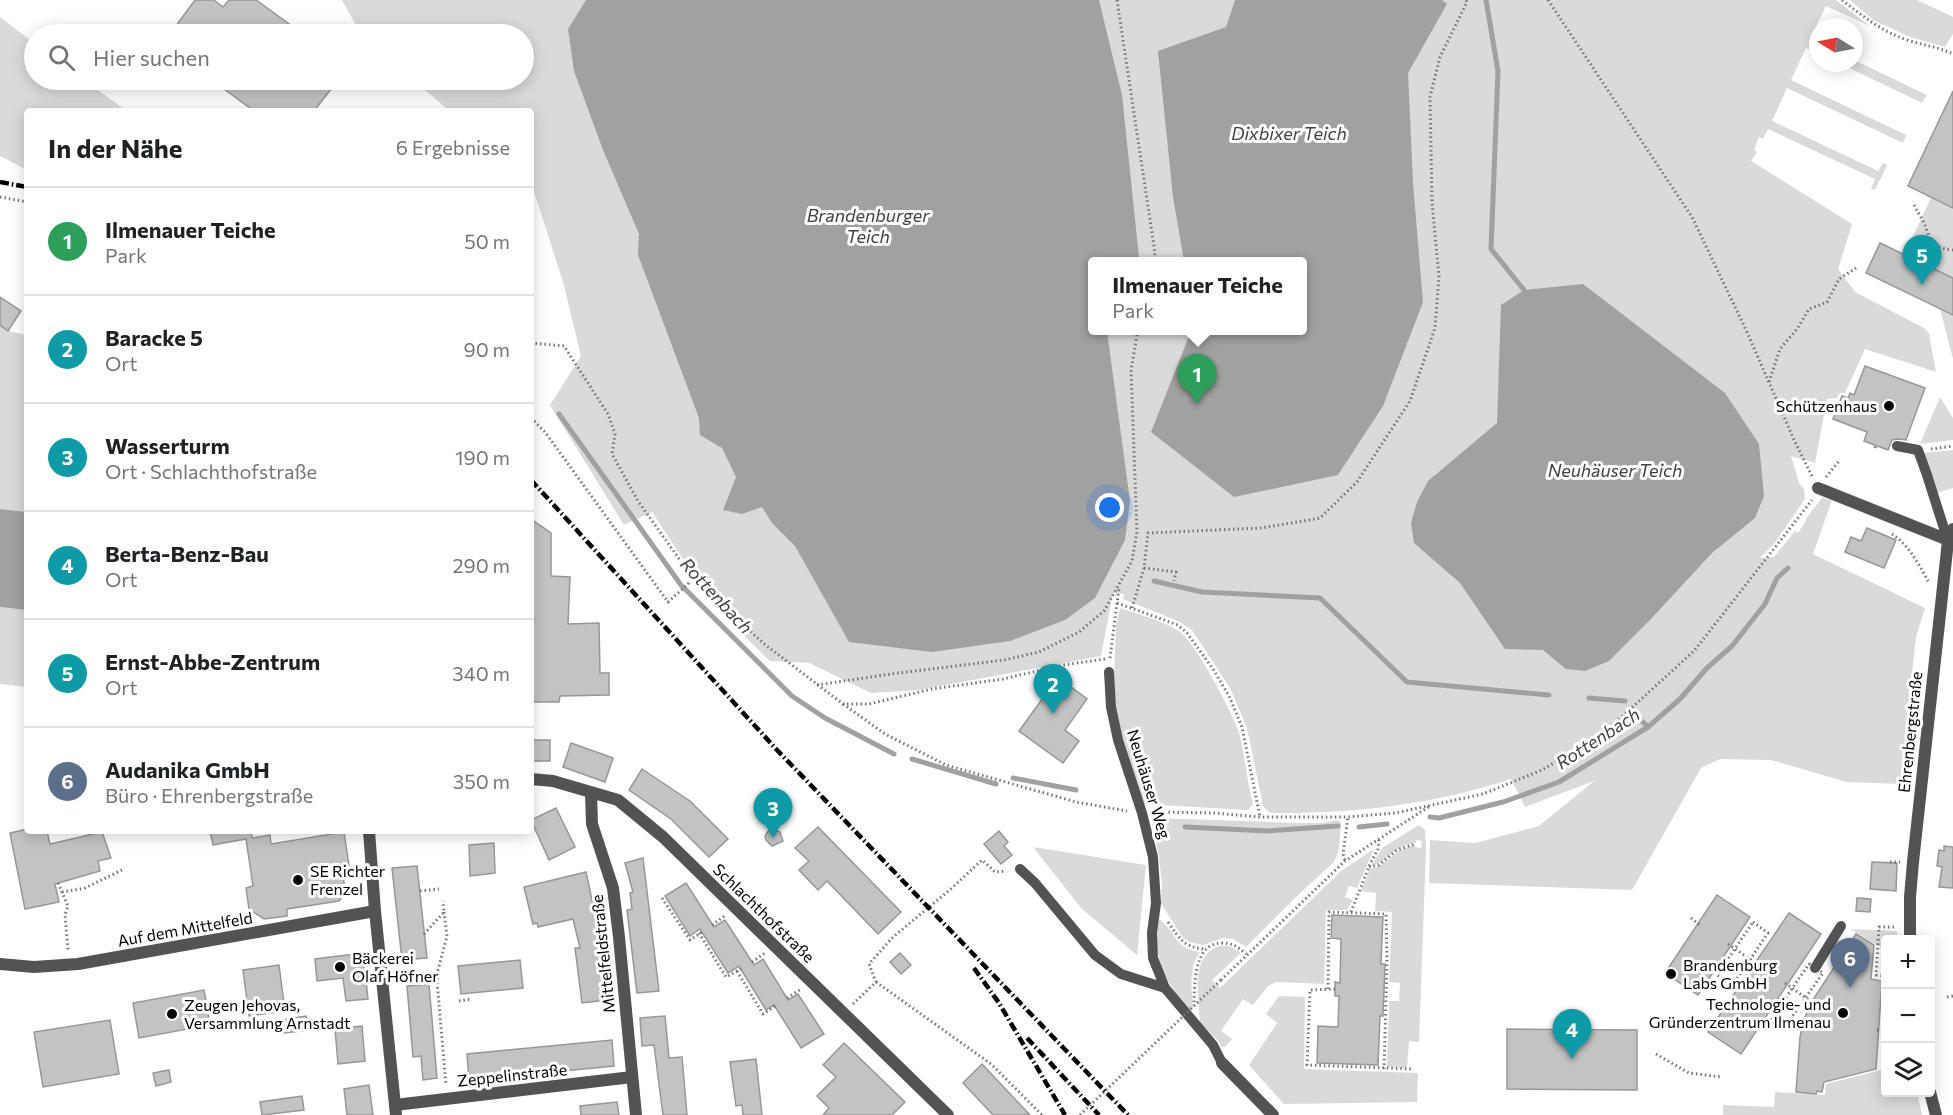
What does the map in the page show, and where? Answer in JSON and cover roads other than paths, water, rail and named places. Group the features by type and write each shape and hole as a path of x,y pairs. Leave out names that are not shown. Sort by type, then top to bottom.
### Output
{"street":[{"path":"1818,488 1950,542"},
{"name":"Ehrenbergstraße","path":"1910,935 1913,862 1953,529"},
{"name":"Schlachthofstraße","path":"534,779 553,781 618,800 663,837 948,1115"},
{"name":"Mittelfeldstraße","path":"591,793 592,824 613,888 636,1115"},
{"path":"369,834 395,1110"},
{"name":"Auf dem Mittelfeld","path":"0,964 34,967 69,965 166,950 375,910"},
{"name":"Neuhäuser Weg","path":"1222,1063 1273,1115"},
{"name":"Zeppelinstraße","path":"395,1110 632,1077"},
{"path":"1931,1097 1936,1115"}],"lane":[{"path":"1897,446 1918,450 1950,542"},
{"name":"Neuhäuser Weg","path":"1109,672 1111,707 1118,740 1142,813 1153,856 1156,903 1152,933 1153,958 1165,988 1213,1045 1222,1063"},
{"path":"1020,869 1095,955 1121,974 1165,988"},
{"path":"1815,968 1841,926"}],"water":[{"name":"Brandenburger Teich","path":"586,0 1099,0 1122,95 1139,257 1088,257 1088,335 1108,335 1130,501 1125,540 1095,598 1065,620 1010,641 932,652 849,642 795,546 772,523 762,507 742,514 723,510 736,477 722,448 700,435 699,418 638,255 639,234 603,150 574,71 568,29"},
{"name":"Dixbixer Teich","path":"1235,0 1442,0 1447,4 1408,73 1413,183 1423,302 1383,406 1338,475 1234,497 1151,432 1189,335 1307,335 1307,257 1183,257 1173,197 1158,51 1226,27"},
{"name":"Neuhäuser Teich","path":"1583,284 1725,393 1759,444 1764,496 1755,518 1712,553 1609,661 1585,671 1566,669 1543,650 1505,649 1460,583 1414,543 1411,523 1417,502 1428,481 1497,423 1501,305 1524,290"},
{"path":"0,509 24,512 24,610 0,607"}],"waterway":[{"path":"1486,0 1498,71 1491,249 1524,290"},
{"name":"Rottenbach","path":"559,414 681,585 792,696 825,718 894,754"},
{"name":"Rottenbach","path":"1430,817 1439,818 1503,802 1559,782 1648,727 1680,699 1707,668 1732,646 1765,604 1777,578 1788,568"},
{"path":"1154,581 1202,592 1320,598 1407,682 1549,695"},
{"path":"1589,698 1625,701"},
{"path":"1640,719 1648,727"},
{"name":"Rottenbach","path":"912,759 996,784"},
{"name":"Rottenbach","path":"1013,778 1076,790"},
{"name":"Rottenbach","path":"1359,827 1387,824"},
{"name":"Rottenbach","path":"1185,827 1268,831 1338,826"}],"railway":[{"path":"0,182 24,186"},
{"path":"534,483 777,750 1128,1115"},
{"path":"974,968 999,1003 1065,1115"},
{"path":"1027,1038 1099,1115"}],"place":[{"name":"Ernst-Abbe-Zentrum","path":"1922,285"},
{"name":"Ilmenauer Teiche","path":"1197,404"},
{"name":"Schützenhaus","path":"1889,406"},
{"name":"Baracke 5","path":"1053,714"},
{"name":"Wasserturm","path":"773,838"},
{"name":"SE Richter Frenzel","path":"298,880"},
{"name":"Bäckerei Olaf Höfner","path":"340,967"},
{"name":"Brandenburg Labs GmbH","path":"1671,974"},
{"name":"Audanika GmbH","path":"1850,988"},
{"name":"Technologie- und Gründerzentrum Ilmenau","path":"1843,1013"},
{"name":"Zeugen Jehovas, Versammlung Arnstadt","path":"172,1014"},
{"name":"Berta-Benz-Bau","path":"1572,1059"}]}
